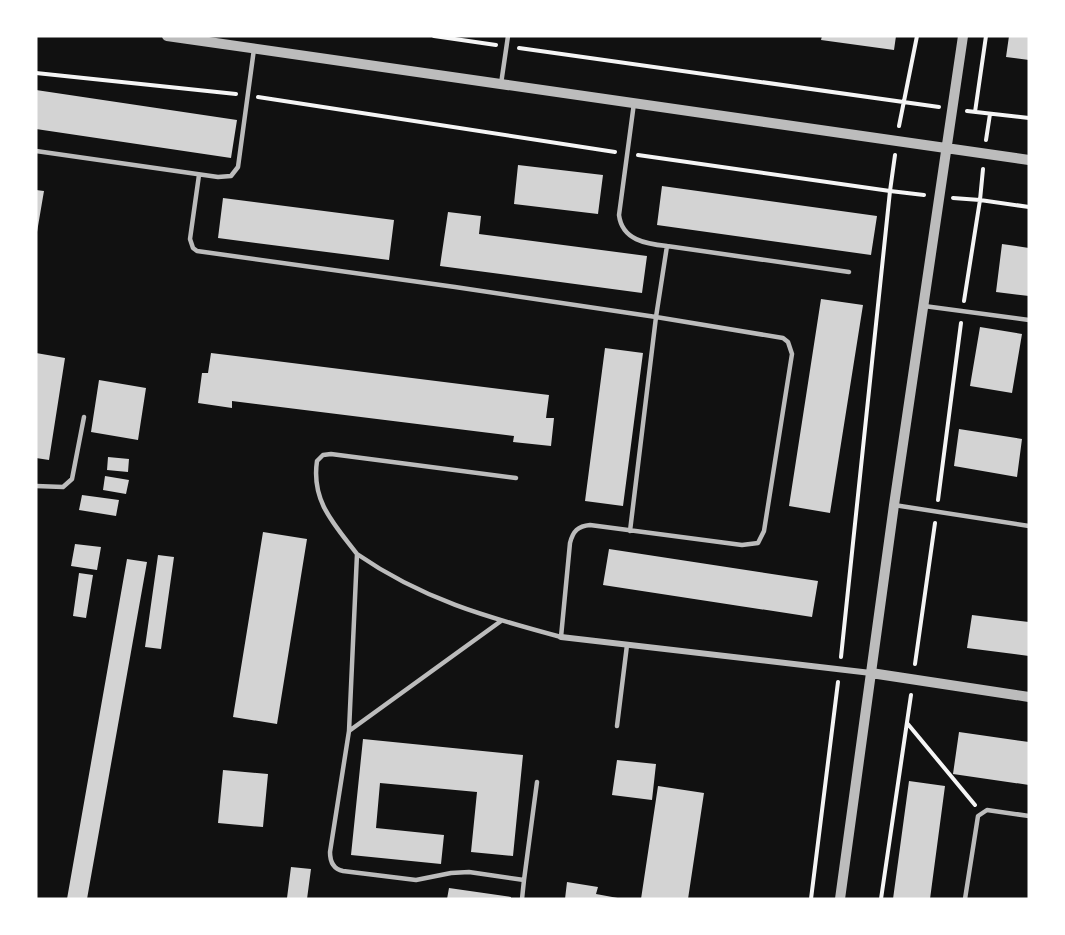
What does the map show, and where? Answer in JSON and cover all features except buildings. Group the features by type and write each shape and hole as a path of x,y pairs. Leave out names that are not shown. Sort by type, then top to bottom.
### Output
{"street":[{"path":"167,36 1029,160"},
{"path":"840,899 894,505 963,36"},
{"path":"561,637 871,673 1029,697"}],"lane":[{"path":"501,84 508,36"},
{"path":"36,151 227,177 237,171 255,49"},
{"path":"634,103 619,210 621,225 628,234 640,241 667,246 849,272"},
{"path":"200,175 190,239 193,248 202,252 455,286 776,335 788,342 792,354 762,538 758,543 742,545 582,526 572,535 561,637 457,607 406,585 357,554 327,513 315,484 317,461 323,455 331,454 516,478"},
{"path":"630,531 667,246"},
{"path":"924,306 1029,320"},
{"path":"36,486 63,487 72,479 84,417"},
{"path":"894,505 1029,526"},
{"path":"357,554 349,731 330,852 333,866 338,870 416,880 469,872 524,880"},
{"path":"349,731 501,621"},
{"path":"617,726 627,645"},
{"path":"522,899 537,782"},
{"path":"964,899 977,822 982,812 987,810 1029,816"}],"path":[{"path":"434,36 1029,118"},
{"path":"904,101 917,36"},
{"path":"975,112 986,36"},
{"path":"36,73 248,96 890,191 839,670 811,899"},
{"path":"907,722 982,812"}]}
